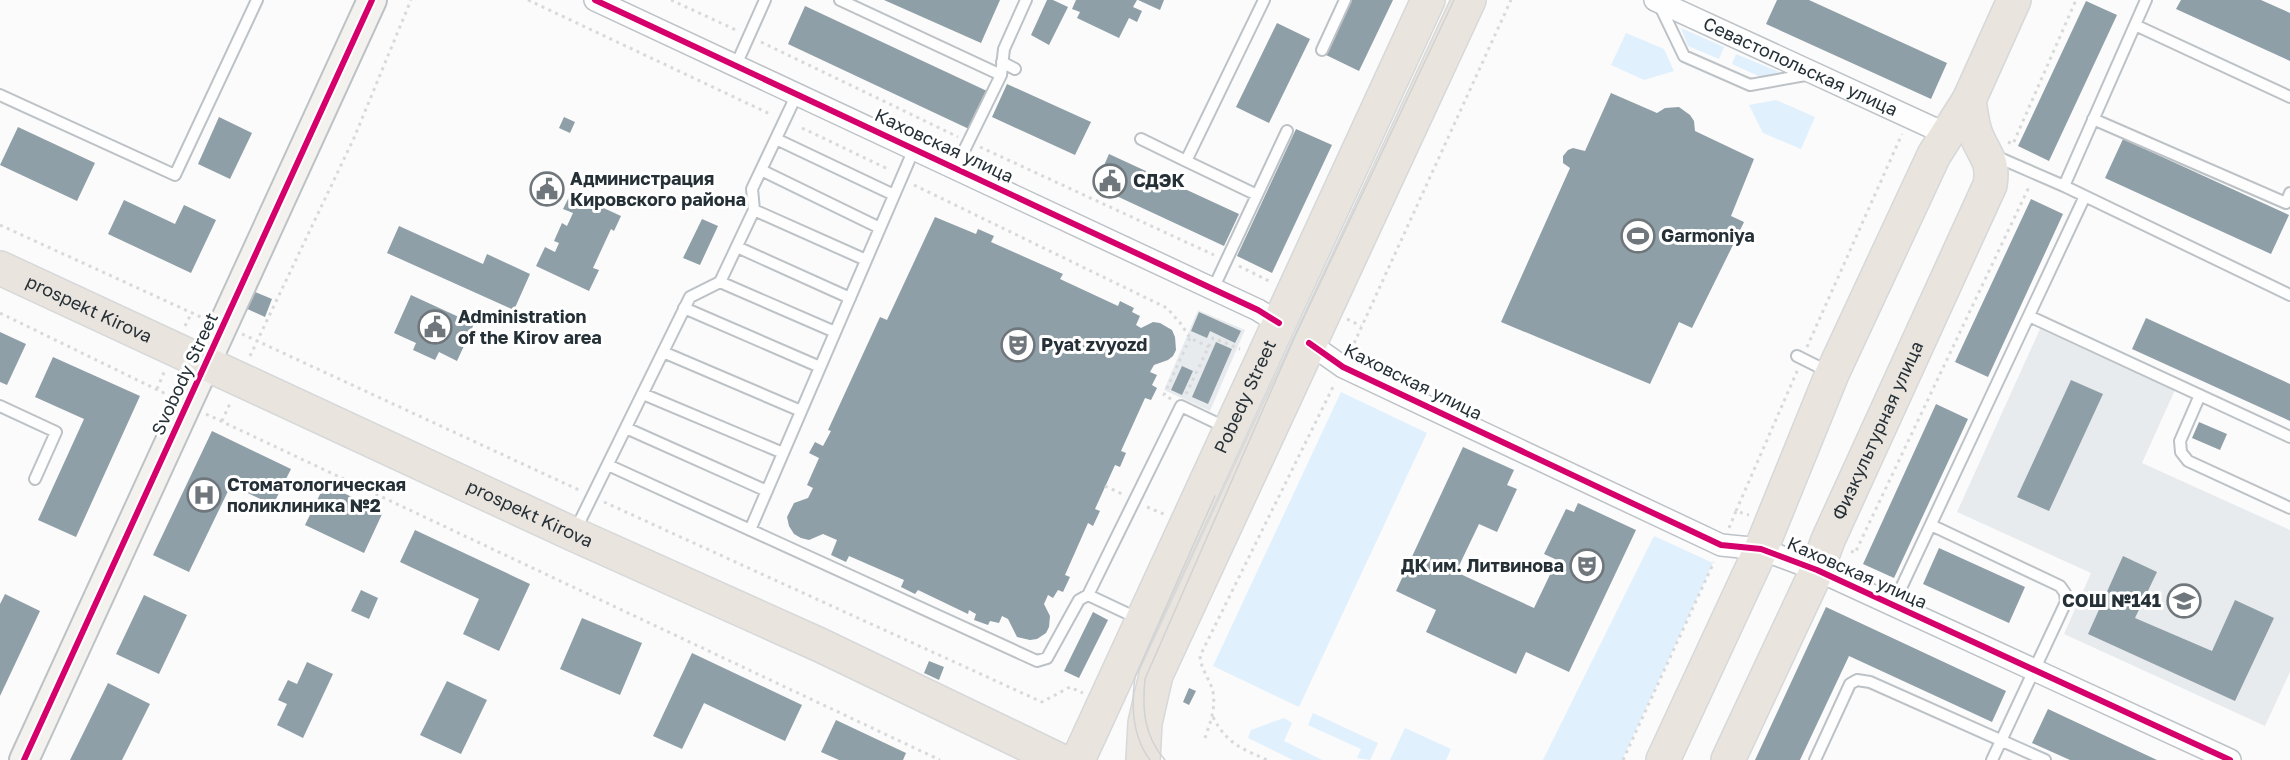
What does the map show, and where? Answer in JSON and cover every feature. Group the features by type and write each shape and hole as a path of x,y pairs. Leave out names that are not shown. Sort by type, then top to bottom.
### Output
{"main road":[{"name":"Pobedy Street","path":"1078,760 1144,621 1428,0"},
{"name":"Pobedy Street","path":"1144,759 1145,723 1156,675 1469,0"},
{"path":"1663,760 1761,549 1832,374 1961,133 2014,0"},
{"name":"Физкультурная улица","path":"1728,760 1817,570 1828,540 1990,185 1992,173 1990,160 1961,133"},
{"name":"prospekt Kirova","path":"0,268 573,534 820,645 1059,760"},
{"name":"Каховская улица","path":"1280,323 1309,343"}],"street":[{"name":"Svobody Street","path":"24,760 372,0"},
{"name":"Каховская улица","path":"595,0 956,167 1258,310 1280,323"},
{"name":"Севастопольская улица","path":"1657,1 1910,118 1961,133"},
{"name":"Каховская улица","path":"1309,343 1343,367 1721,545 1761,549 1817,570 2230,760"}],"lane":[{"path":"0,95 175,175 257,0"},
{"path":"736,65 765,0"},
{"path":"840,0 1000,75"},
{"path":"956,167 1000,75 1004,49 1026,0"},
{"path":"1186,161 1264,0"},
{"path":"1322,50 1345,0"},
{"path":"2064,186 2146,0"},
{"path":"1657,1 1684,56 1750,85 1814,74"},
{"path":"2135,25 2290,97"},
{"path":"1002,62 1015,69"},
{"path":"573,534 690,297 720,282 754,210 752,189 797,94"},
{"path":"2093,119 2286,203 2290,193"},
{"path":"1213,289 1287,131"},
{"path":"1961,133 2064,186 2290,295"},
{"path":"776,139 894,195"},
{"path":"1142,139 1257,195"},
{"path":"750,530 914,149"},
{"path":"761,170 880,228"},
{"path":"1893,605 2085,196"},
{"path":"754,210 866,260"},
{"path":"737,247 850,298"},
{"path":"720,282 836,332"},
{"path":"684,308 820,367"},
{"path":"2028,316 2290,437"},
{"path":"663,352 801,411"},
{"path":"1799,358 1832,374"},
{"path":"643,394 783,453"},
{"path":"2200,396 2180,441 2181,452 2188,461 2290,508"},
{"path":"0,406 56,432 35,479"},
{"path":"608,465 1037,662 1047,658 1079,600 1088,595 1181,406 1230,429"},
{"path":"626,428 767,491"},
{"path":"1930,525 2060,586 2065,593 2066,602 1992,760"},
{"path":"1088,595 1144,621"},
{"path":"1815,760 1850,684 1857,680 1870,682 2044,760"}],"path":[{"path":"257,341 354,138 411,0"},
{"path":"528,0 770,114"},
{"path":"1205,738 1213,715 1213,691 1200,666 1200,656 1343,367 1511,0"},
{"path":"1961,133 2013,144 2076,0"},
{"path":"1736,511 1799,358 1910,118"},
{"path":"802,128 888,169 890,173"},
{"path":"911,183 1167,308 1190,338 1209,347"},
{"path":"0,225 191,314 223,325 1042,702 1070,687 1085,694"},
{"path":"0,313 187,404 940,760"},
{"path":"1190,338 1164,395 1181,406 1213,338 1242,349"},
{"path":"1105,486 1125,496"},
{"path":"1213,715 1221,732 1233,744 1267,760"}],"shaded area":[{"path":"1681,28 1724,47 1719,59 1688,46"},
{"path":"1626,33 1664,49 1674,71 1644,80 1611,65"},
{"path":"1736,54 1784,74 1763,78 1732,64"},
{"path":"1776,100 1815,117 1801,149 1763,133 1749,105"},
{"path":"1198,310 1245,330 1210,411 1164,390"},
{"path":"2040,329 2175,390 2142,463 2290,530 2290,672 2265,726 2064,634 2091,573 1957,512"},
{"path":"1341,392 1427,433 1299,707 1213,666"},
{"path":"1654,536 1713,563 1622,760 1543,760"},
{"path":"1313,713 1378,743 1370,760 1357,758 1361,749 1308,725"},
{"path":"1284,718 1292,723 1284,741 1322,760 1293,760 1248,738 1251,730"},
{"path":"1405,728 1451,749 1446,760 1390,760"}],"building":[{"path":"884,0 1000,0 981,43"},
{"path":"1047,0 1053,0 1068,7 1049,45 1031,35"},
{"path":"1076,0 1137,0 1133,7 1142,11 1137,22 1129,18 1119,38 1077,18 1080,12 1072,9"},
{"path":"1138,0 1164,0 1160,10"},
{"path":"1352,0 1393,0 1359,71 1326,55"},
{"path":"1777,0 1809,0 1947,63 1931,99 1766,24"},
{"path":"2181,0 2261,0 2290,13 2290,61 2176,9"},
{"path":"2086,1 2117,15 2049,161 2018,146"},
{"path":"805,6 987,91 969,129 788,44"},
{"path":"1277,23 1310,39 1269,123 1236,107"},
{"path":"1007,84 1091,122 1075,155 992,117"},
{"name":"Garmoniya","path":"1611,93 1657,113 1665,108 1679,107 1694,121 1695,131 1754,159 1731,216 1744,222 1692,328 1679,322 1650,384 1501,322 1570,168 1563,163 1563,156 1573,148 1585,151"},
{"path":"219,117 252,133 230,179 198,164"},
{"path":"564,117 575,122 570,133 559,128"},
{"path":"18,127 95,163 77,201 0,165"},
{"path":"1296,129 1332,145 1272,273 1237,256"},
{"path":"2123,139 2289,215 2271,254 2105,178"},
{"path":"1109,154 1239,214 1224,246 1095,186"},
{"path":"571,193 621,216 614,231 611,229 593,268 599,270 589,291 536,266 545,247 555,252 559,243 554,241 562,223 567,226 573,213 563,209"},
{"path":"2031,199 2063,214 1988,377 1955,362"},
{"path":"124,200 175,224 184,205 216,220 191,273 108,234"},
{"path":"935,217 976,234 978,229 994,236 991,242 1063,274 1060,279 1118,306 1120,301 1134,308 1132,312 1140,316 1136,325 1141,328 1153,322 1160,323 1172,330 1175,337 1176,350 1173,356 1154,365 1150,372 1157,375 1152,385 1157,388 1151,400 1145,398 1121,451 1126,453 1120,467 1115,465 1095,509 1100,511 1093,526 1088,523 1065,575 1070,577 1063,592 1058,590 1053,598 1048,595 1044,604 1050,616 1049,627 1046,633 1037,639 1017,637 1008,619 1002,616 999,623 990,621 988,625 974,620 976,614 969,610 968,614 918,590 915,594 901,587 904,580 849,556 846,562 831,555 837,540 823,534 809,540 801,538 794,534 789,526 787,517 794,503 808,498 813,488 807,485 819,458 809,453 815,442 823,446 831,431 828,430 880,317 887,320"},
{"path":"702,219 718,226 700,265 683,258"},
{"path":"399,226 483,264 487,254 530,274 514,310 387,253"},
{"path":"248,289 272,299 265,317 241,306"},
{"name":"Administration of the Kirov area","path":"411,295 474,324 457,361 439,352 435,360 413,350 416,343 394,333"},
{"path":"1199,312 1241,331 1235,343 1210,331 1207,338 1191,331"},
{"path":"2146,318 2290,384 2290,421 2132,349"},
{"path":"0,332 26,344 7,385 0,382"},
{"path":"1216,342 1232,349 1208,404 1192,397"},
{"path":"53,357 140,396 76,537 38,520 84,419 35,397"},
{"path":"1182,366 1193,371 1182,395 1171,390"},
{"path":"2071,380 2103,394 2049,511 2017,497"},
{"path":"1936,404 1968,419 1894,578 1863,564"},
{"path":"2199,422 2227,434 2220,450 2192,438"},
{"name":"Стоматологическая поликлиника №2","path":"212,431 291,469 273,505 231,485 189,572 153,555"},
{"name":"ДК им. Литвинова","path":"1463,447 1514,470 1507,485 1517,489 1497,532 1479,524 1456,572 1534,608 1557,560 1544,554 1566,509 1574,512 1578,503 1636,530 1569,672 1526,652 1516,674 1426,632 1436,610 1396,591"},
{"path":"325,484 383,512 364,553 305,525"},
{"path":"415,530 530,584 499,651 463,634 479,599 400,562"},
{"path":"1939,548 2025,587 2009,623 1923,584"},
{"path":"2123,556 2157,572 2135,618 2212,651 2235,600 2274,618 2235,701 2088,634"},
{"path":"361,590 378,598 369,619 351,611"},
{"path":"5,594 40,611 0,696 0,604"},
{"path":"144,595 187,615 159,674 116,654"},
{"path":"1826,607 2006,691 1992,722 1849,656 1800,760 1755,760"},
{"path":"1093,612 1108,620 1079,678 1064,671"},
{"path":"582,618 642,643 620,695 560,669"},
{"path":"692,653 802,705 785,741 704,703 682,749 653,736"},
{"path":"929,661 944,667 939,680 924,673"},
{"path":"307,662 333,674 303,738 277,725 287,704 278,700 288,680 297,684"},
{"path":"447,681 487,700 461,754 420,735"},
{"path":"108,683 150,704 122,760 70,760"},
{"path":"1189,688 1196,691 1189,705 1183,702"},
{"path":"2048,709 2157,760 2070,760 2032,743"},
{"path":"836,720 906,753 903,760 839,760 821,752"}],"tram line":[{"path":"1165,760 1153,742 1146,722 1145,679 1296,334 1454,0"},
{"path":"1150,760 1144,751 1134,720 1135,677 1215,496"}],"cycle path":[{"path":"24,760 372,0"},
{"path":"595,0 1258,310 1279,323"},
{"path":"1309,343 1343,367 1721,545 1761,549 1817,570 2230,760"}],"place":[{"name":"СДЭК","path":"1110,181"},
{"name":"Администрация Кировского района","path":"547,189"},
{"name":"Garmoniya","path":"1638,236"},
{"name":"Administration of the Kirov area","path":"435,327"},
{"name":"Pyat zvyozd","path":"1018,345"},
{"name":"Стоматологическая поликлиника №2","path":"204,495"},
{"name":"ДК им. Литвинова","path":"1587,566"},
{"name":"СОШ №141","path":"2184,601"}]}
